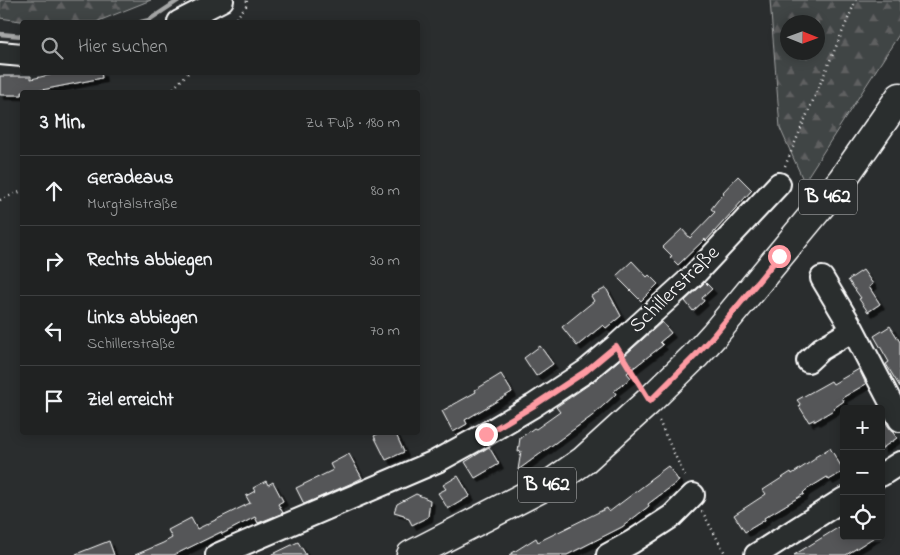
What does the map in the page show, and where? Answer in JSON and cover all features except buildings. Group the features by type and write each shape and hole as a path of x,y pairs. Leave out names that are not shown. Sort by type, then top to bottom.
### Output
{"main road":[{"name":"B 462","path":"411,555 553,482 654,410 695,356 842,180 900,96"}],"street":[{"path":"182,20 222,0"},
{"path":"0,53 20,55"},
{"name":"Schillerstraße","path":"216,555 437,461 533,406 586,371 616,346 693,276 779,184"},
{"path":"822,278 853,330 900,420"},
{"path":"808,361 821,349 853,330"},
{"path":"885,472 900,463"},
{"path":"608,555 672,516 693,495"},
{"path":"756,555 840,502"},
{"name":"Schillerstraße","path":"242,555 285,534 295,521"}],"path":[{"path":"235,20 246,6 247,0"},
{"path":"779,184 856,0"},
{"path":"172,90 186,75"},
{"path":"0,200 20,192"},
{"path":"616,346 654,410 693,495 726,555"}],"green space":[{"path":"0,0 151,0 101,20 20,21 0,18"},
{"path":"770,0 900,0 900,33 804,182 780,128"}],"waterway":[{"path":"149,20 179,0"},
{"path":"0,34 20,36"}],"route":[{"path":"486,434 586,371 616,346 650,401 714,335 779,256"}]}
